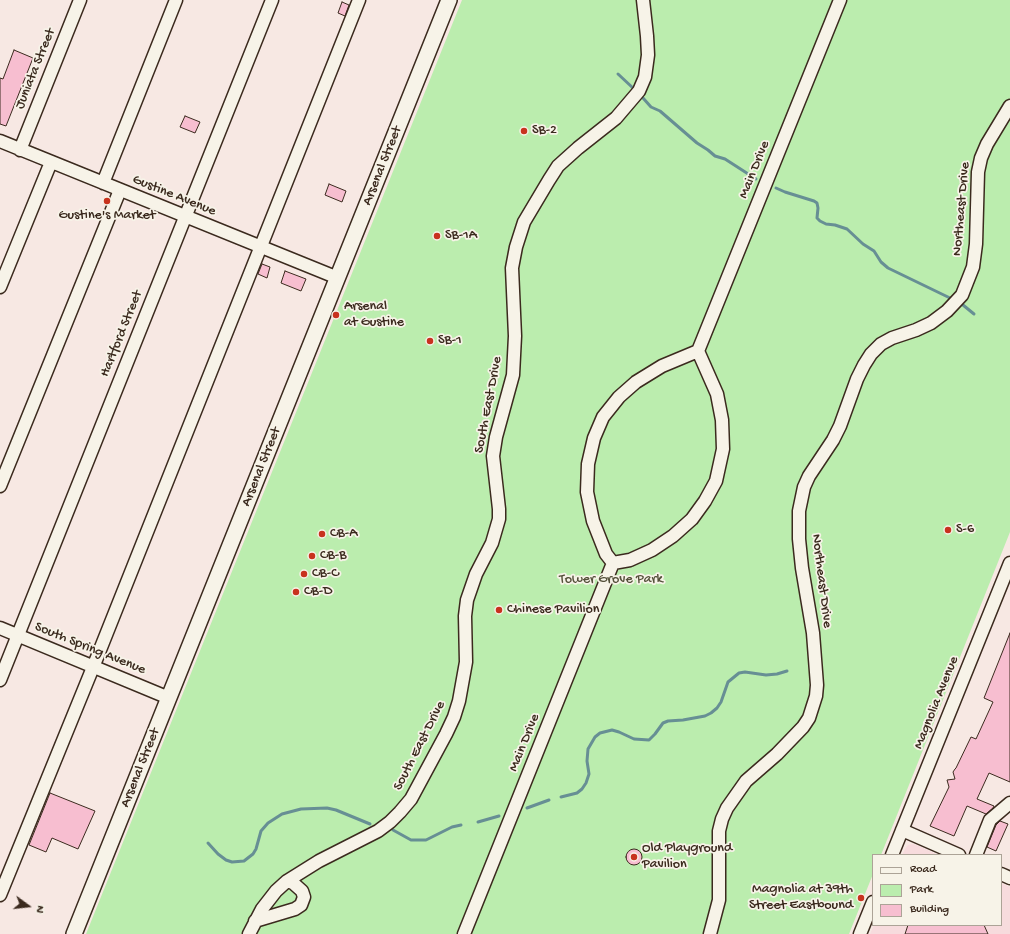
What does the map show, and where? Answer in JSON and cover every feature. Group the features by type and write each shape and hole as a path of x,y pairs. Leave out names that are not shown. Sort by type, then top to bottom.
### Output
{"main road":[{"name":"Arsenal Street","path":"74,934 449,0"}],"street":[{"name":"Juniata Street","path":"20,150 80,0"},
{"path":"103,183 176,0"},
{"name":"Hartford Street","path":"0,680 272,0"},
{"path":"0,895 94,666 359,0"},
{"name":"South East Drive","path":"249,934 262,909 276,891 287,881 319,861 378,831 390,822 410,799 446,734 454,716 459,702 466,662 465,616 467,600 471,585 492,543 499,519 493,456 496,437 513,375 515,336 512,268 516,247 524,222 558,166 616,118 639,91 645,77 648,55 643,0"},
{"name":"Main Drive","path":"698,351 840,0"},
{"name":"Northeast Drive","path":"710,934 719,900 719,830 722,819 746,781 777,754 803,727 809,718 816,696 817,685 813,633 802,568 799,539 799,511 804,487 809,476 833,440 840,426 857,379 871,354 881,344 892,338 931,323 948,311 962,295 974,259 976,244 978,172 981,158 987,144 1010,106"},
{"name":"Gustine Avenue","path":"0,142 338,278"},
{"path":"0,287 51,162"},
{"path":"0,486 120,190"},
{"path":"698,351 717,394 722,420 723,449 716,481 705,501 692,519 672,536 652,550 630,560 613,563 606,554 593,521 587,492 588,464 594,438 603,417 619,397 636,382 662,366 698,351"},
{"name":"Main Drive","path":"464,934 613,563"},
{"name":"Magnolia Avenue","path":"892,854 1010,563"},
{"name":"South Spring Avenue","path":"0,628 169,698"},
{"path":"976,854 990,820 1010,803"},
{"path":"902,830 957,854"},
{"path":"255,922 295,909 301,905 304,897 302,891 293,883 287,881"},
{"path":"860,934 872,904"}],"shaded area":[{"path":"913,844 936,854 902,854 908,845"},
{"path":"1002,883 1010,887 1010,934 870,934 874,926 1002,926"}],"green space":[{"name":"Tower Grove Park","path":"462,0 1010,0 1010,532 881,854 872,854 872,876 849,934 86,934"}],"building":[{"path":"342,2 349,5 345,16 338,13"},
{"path":"14,50 33,58 6,126 0,124 0,78 3,79"},
{"path":"185,116 200,122 195,133 180,127"},
{"path":"329,184 346,191 342,202 325,195"},
{"path":"262,264 270,267 267,278 258,274"},
{"path":"285,271 306,279 301,291 281,283"},
{"path":"1010,633 1010,782 989,773 977,799 994,806 993,808 986,814 967,806 954,836 930,826 949,787 947,780 955,779 953,772 971,737 976,739 993,702 984,698"},
{"path":"50,793 95,811 78,849 52,838 46,852 29,845"},
{"path":"1000,821 1008,824 996,851 987,847 996,825"},
{"name":"Old Playground Pavilion","path":"634,849 640,851 642,857 640,863 634,865 628,863 626,857 628,851"},
{"path":"908,926 984,926 988,934 905,934"}],"waterway":[{"path":"618,74 633,88"},
{"path":"643,98 651,107 660,111 697,143 715,156 725,159 756,179"},
{"path":"776,188 814,201 817,203 817,218 820,221 847,229 863,244 874,251 881,262 888,268 950,298"},
{"path":"963,305 974,314"},
{"path":"561,797 577,793 586,783 589,774 587,761 588,749 595,737 600,733 612,730 634,739 649,740 663,723 705,716 711,713 721,702 728,682 739,673 745,672 766,675 787,671"},
{"path":"527,808 549,800"},
{"path":"208,843 226,860 232,862 244,861 253,854 261,831 268,823 282,814 301,809 327,808 336,810 370,824"},
{"path":"478,822 499,816"},
{"path":"393,830 411,840 426,840 452,827 461,825"}],"place":[{"name":"SB-2","path":"524,131"},
{"name":"Gustine's Market","path":"107,201"},
{"name":"SB-1A","path":"437,236"},
{"name":"Arsenal at Gustine","path":"336,315"},
{"name":"SB-1","path":"430,341"},
{"name":"S-6","path":"948,530"},
{"name":"CB-A","path":"322,534"},
{"name":"CB-B","path":"312,556"},
{"name":"CB-C","path":"304,574"},
{"name":"CB-D","path":"296,592"},
{"name":"Chinese Pavilion","path":"499,610"},
{"name":"Old Playground Pavilion","path":"634,857"},
{"name":"Magnolia at 39th Street Eastbound","path":"861,898"}]}
